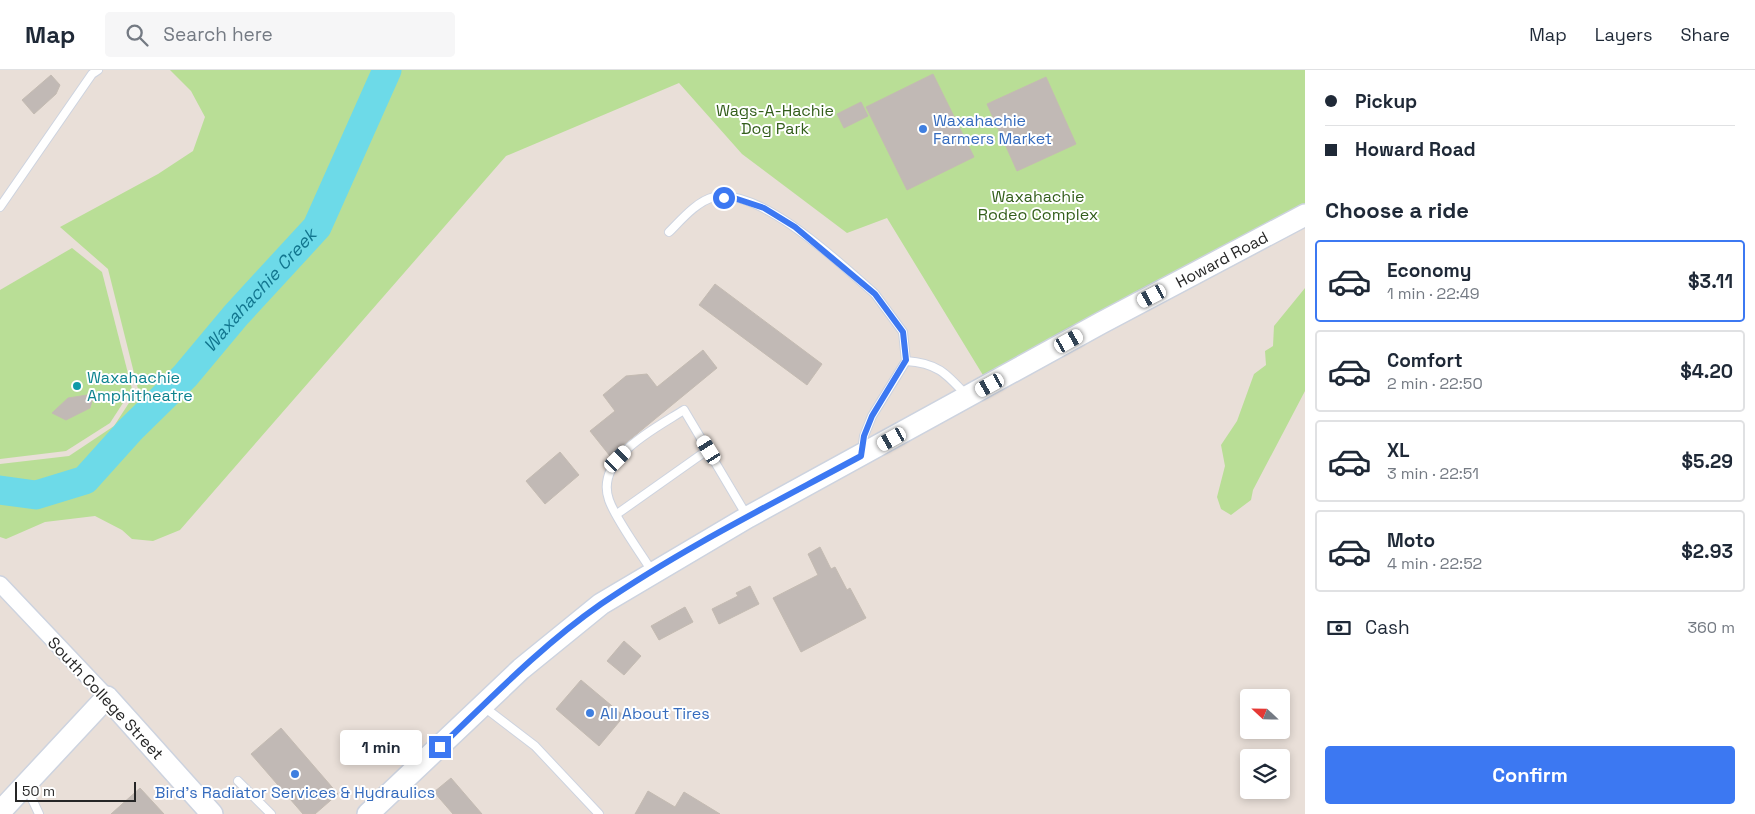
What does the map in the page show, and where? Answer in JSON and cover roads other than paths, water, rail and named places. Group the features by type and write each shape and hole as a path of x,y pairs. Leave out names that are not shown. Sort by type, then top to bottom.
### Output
{"main road":[{"name":"Howard Road","path":"368,814 521,669 601,604 748,517 1305,215"},
{"path":"0,812 107,697"},
{"name":"South College Street","path":"107,697 212,814"}],"street":[{"name":"South College Street","path":"0,584 107,697"}],"lane":[{"path":"0,207 92,74 98,70"},
{"path":"669,232 693,209 714,197 734,198 764,208 795,227 881,300 903,332 906,360 872,416 864,436 861,456"},
{"path":"906,360 925,362 939,368 968,397"},
{"path":"653,573 609,500 606,484 609,473 618,459 635,442 684,410 748,517"},
{"path":"617,514 709,450"},
{"path":"482,706 535,746 599,814"},
{"path":"238,781 271,814"},
{"path":"25,784 38,814"}],"waterway":[{"name":"Waxahachie Creek","path":"0,490 36,495 85,480 130,430 185,376 236,315 317,227 387,70"}],"place":[{"name":"Waxahachie Farmers Market","path":"923,129"},
{"name":"Waxahachie Amphitheatre","path":"77,386"},
{"name":"All About Tires","path":"590,713"},
{"name":"Bird's Radiator Services & Hydraulics","path":"295,774"}],"park label":[{"name":"Wags-A-Hachie Dog Park","path":"775,119"},
{"name":"Waxahachie Rodeo Complex","path":"1038,205"}]}
